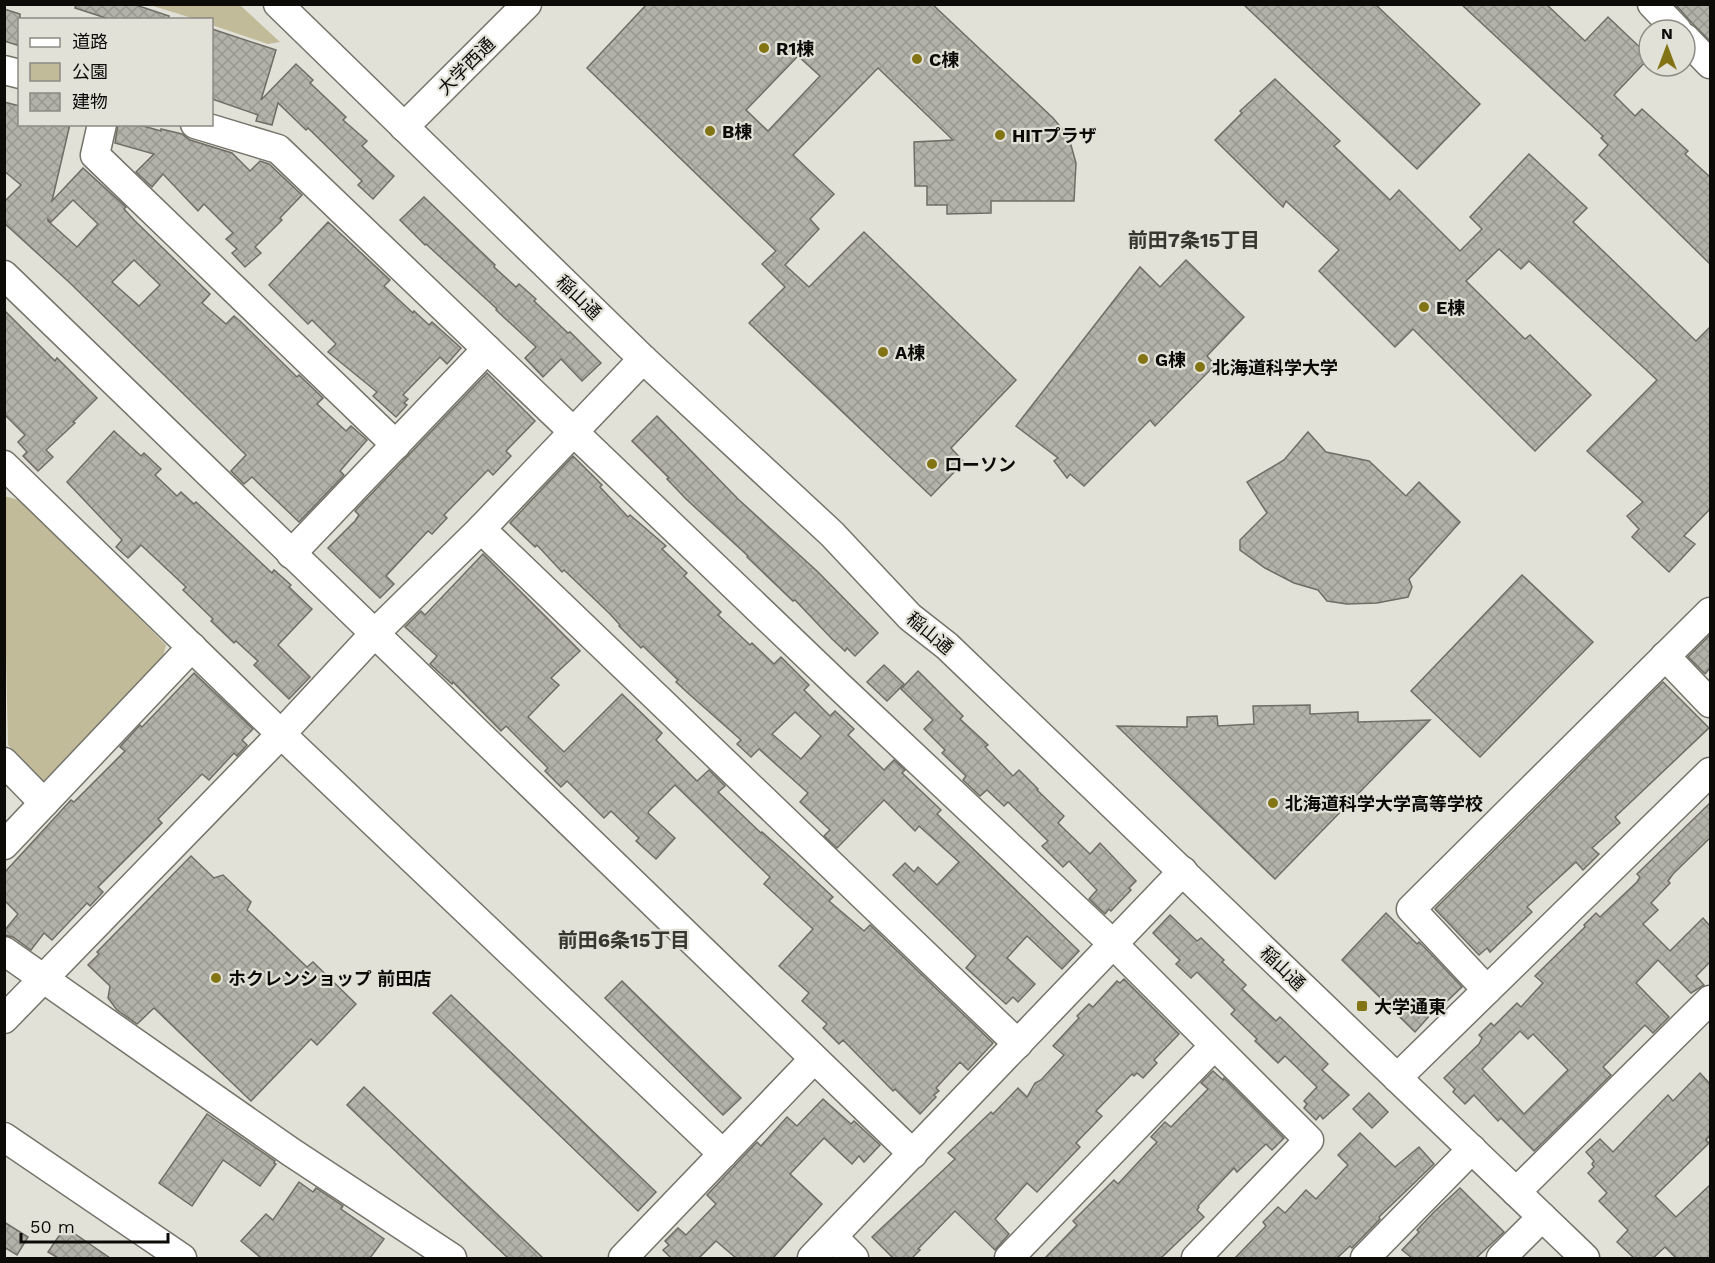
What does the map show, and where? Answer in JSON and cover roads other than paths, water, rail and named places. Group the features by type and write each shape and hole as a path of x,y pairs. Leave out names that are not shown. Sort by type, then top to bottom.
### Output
{"street":[{"name":"稲山通","path":"278,4 643,359 832,534 910,617 947,646 1585,1258"},
{"name":"大学西通","path":"404,127 527,4"},
{"path":"1652,4 1665,18"},
{"path":"1697,50 1710,64"},
{"path":"102,126 95,155 396,445"},
{"path":"202,126 278,149 1113,944 1309,1140 1196,1258"},
{"path":"4,276 913,1154"},
{"path":"291,554 487,349"},
{"path":"4,1019 374,634 481,528 643,359"},
{"path":"4,465 280,734 723,1154"},
{"path":"481,528 1018,1044"},
{"path":"1487,990 1411,909 1710,612"},
{"path":"4,845 192,647"},
{"path":"1665,656 1710,703"},
{"path":"4,762 44,803"},
{"path":"1397,1078 1710,772"},
{"path":"812,1258 1183,872"},
{"path":"4,951 291,1152 452,1258"},
{"path":"1516,1192 1710,1000"},
{"path":"1010,1258 1214,1047"},
{"path":"622,1258 814,1059"},
{"path":"4,1137 182,1258"},
{"path":"1365,1258 1472,1149"},
{"path":"1501,1258 1542,1217"},
{"path":"833,1237 854,1258"}],"place":[{"name":"R1棟","path":"764,48"},
{"name":"C棟","path":"917,59"},
{"name":"B棟","path":"710,131"},
{"name":"HITプラザ","path":"1000,135"},
{"name":"E棟","path":"1424,307"},
{"name":"A棟","path":"883,352"},
{"name":"G棟","path":"1143,359"},
{"name":"北海道科学大学","path":"1200,367"},
{"name":"ローソン","path":"932,464"},
{"name":"北海道科学大学高等学校","path":"1273,803"},
{"name":"ホクレンショップ 前田店","path":"216,978"},
{"name":"大学通東","path":"1362,1006"}],"district":[{"name":"前田7条15丁目","path":"1194,240"},
{"name":"前田6条15丁目","path":"624,940"}]}
